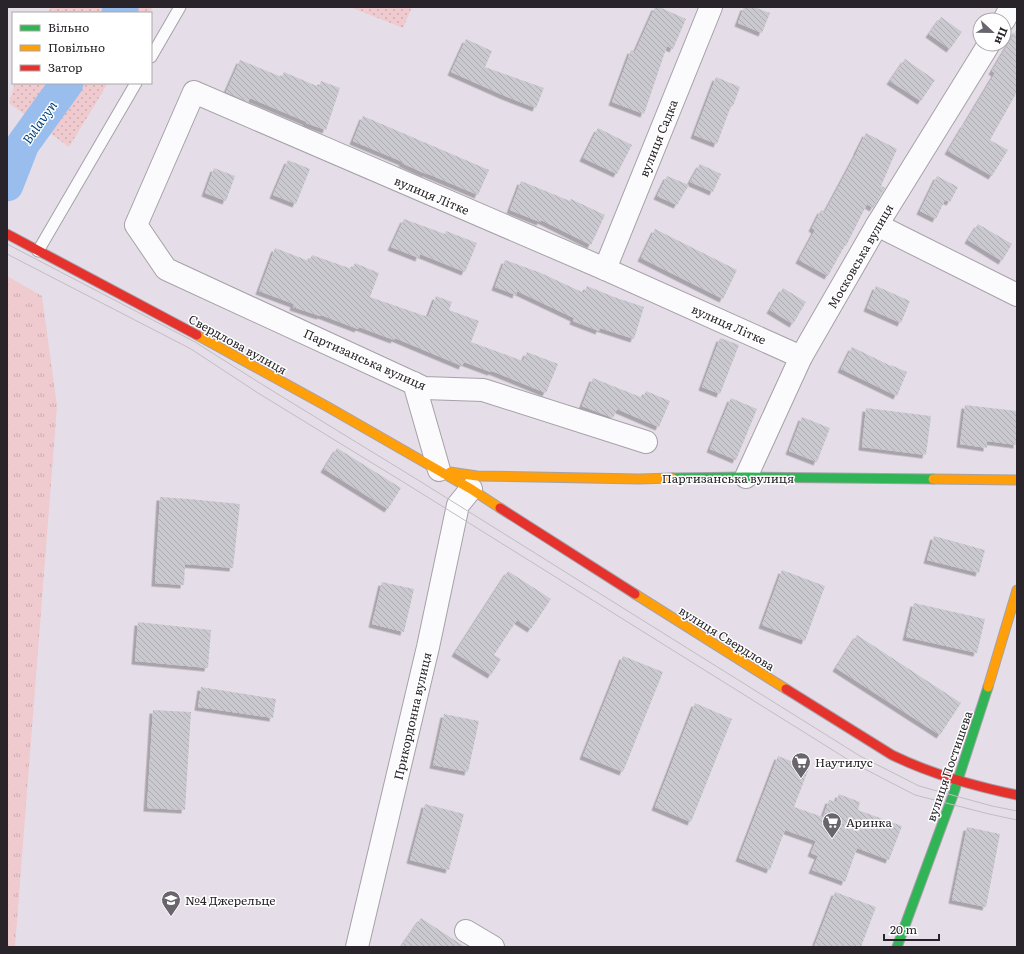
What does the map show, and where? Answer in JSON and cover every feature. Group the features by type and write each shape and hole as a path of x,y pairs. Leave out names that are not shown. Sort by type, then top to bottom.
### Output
{"street":[{"name":"вулиця Садка","path":"605,269 711,7"},
{"name":"Московська вулиця","path":"746,477 802,357 877,225 984,52"},
{"name":"вулиця Літке","path":"136,225 194,92 605,269 802,357"},
{"name":"Партизанська вулиця","path":"136,225 166,269 424,388 483,390 646,442"},
{"path":"877,225 1017,296"},
{"name":"Свердлова вулиця","path":"7,234 178,324 439,470"},
{"path":"414,383 439,470"},
{"name":"Партизанська вулиця","path":"439,470 477,476 519,477 639,479 746,477 1017,480"},
{"name":"вулиця Свердлова","path":"439,470 670,617 892,755 924,770 957,781 998,792 1017,795"},
{"name":"Прикордонна вулиця","path":"357,947 428,647 458,505 471,489"},
{"name":"вулиця Постишева","path":"897,947 957,781 995,665 1017,590"},
{"path":"466,931 493,947"}],"lane":[{"path":"152,55 180,7"},
{"path":"38,251 135,84"}],"green space":[{"path":"51,7 153,7 150,12 48,12"},
{"path":"350,7 412,7 403,28"},
{"path":"15,84 107,84 69,147 9,103"},
{"path":"7,276 42,296 57,406 15,947 7,947"}],"building":[{"path":"655,7 659,7 686,19 673,49 667,46 644,114 612,102 631,50 635,52"},
{"path":"744,7 754,7 770,13 762,33 738,23"},
{"path":"941,17 962,32 950,49 929,34"},
{"path":"1017,29 1017,92 990,140 1008,150 992,176 948,151 995,73 992,71 1003,52 1012,52 1012,37"},
{"path":"466,39 492,51 485,67 544,88 536,108 451,72"},
{"path":"905,59 935,80 921,101 890,81"},
{"path":"240,60 282,77 284,72 319,87 321,81 340,88 326,130 306,123 307,122 250,98 248,102 226,92"},
{"path":"716,77 740,87 733,106 731,106 717,144 694,135"},
{"path":"363,116 489,170 478,195 426,174 402,163 403,162 353,141"},
{"path":"598,128 632,145 617,174 583,158"},
{"path":"866,133 897,149 881,186 885,188 873,208 867,204 846,246 845,245 828,276 799,260 815,230 812,228 821,210 825,212"},
{"path":"288,160 310,169 296,204 273,195"},
{"path":"700,164 721,174 713,192 690,182"},
{"path":"214,168 235,176 226,201 205,193"},
{"path":"667,176 689,185 677,205 657,196"},
{"path":"937,176 958,187 950,202 945,200 936,219 920,211"},
{"path":"521,181 570,201 571,199 605,215 591,245 541,220 540,222 510,210"},
{"path":"404,219 445,234 446,231 477,243 465,272 420,254 419,258 391,247"},
{"path":"978,224 1012,244 1002,261 968,240"},
{"path":"655,229 737,270 723,299 641,258"},
{"path":"275,248 309,261 312,255 352,269 355,263 379,273 370,297 428,317 436,296 452,302 449,310 479,321 471,342 523,361 527,352 558,364 546,393 492,371 491,372 464,362 462,366 395,338 394,340 359,327 358,329 321,315 320,316 293,307 294,304 259,291"},
{"path":"505,260 541,273 584,293 587,286 644,307 634,339 600,328 599,331 573,321 574,318 517,291 516,295 495,287"},
{"path":"876,286 910,301 901,323 867,308"},
{"path":"783,288 806,302 793,324 770,310"},
{"path":"720,338 739,345 720,394 702,387"},
{"path":"852,347 907,372 897,396 841,369"},
{"path":"593,378 643,398 646,391 670,401 659,427 617,409 613,418 582,406"},
{"path":"731,398 757,409 736,460 710,449"},
{"path":"965,405 1017,411 1017,445 987,441 987,448 960,444"},
{"path":"866,408 931,416 926,455 862,447"},
{"path":"802,417 830,428 817,462 789,451"},
{"path":"337,448 401,488 388,509 324,469"},
{"path":"160,497 240,504 233,568 185,564 184,585 155,583"},
{"path":"934,536 985,550 979,573 927,560"},
{"path":"782,570 825,586 805,641 762,625"},
{"path":"508,571 551,599 531,629 517,620 494,655 501,659 491,675 455,653"},
{"path":"382,582 414,589 404,632 372,624"},
{"path":"914,603 985,619 977,653 906,637"},
{"path":"138,622 211,630 208,668 135,661"},
{"path":"857,635 961,703 940,735 836,668"},
{"path":"623,656 663,672 623,772 583,756"},
{"path":"201,687 276,699 273,718 198,707"},
{"path":"695,703 732,719 691,822 655,807"},
{"path":"153,710 191,712 185,810 147,808"},
{"path":"444,714 479,721 468,772 433,765"},
{"path":"778,756 809,768 794,807 823,817 829,800 836,802 839,794 860,802 858,810 902,826 889,860 857,848 845,882 812,870 818,856 811,853 816,841 785,830 770,870 739,858"},
{"path":"425,804 464,814 449,870 410,860"},
{"path":"967,827 1000,834 986,907 952,900"},
{"path":"835,892 876,907 861,947 814,947"},
{"path":"421,918 465,947 401,947"}],"waterway":[{"name":"Bulavyn","path":"119,12 122,7"},
{"name":"Bulavyn","path":"7,185 23,144 66,84"}],"tram line":[{"path":"7,244 195,342 860,756 919,786 992,806 1017,811"},
{"path":"7,254 191,349 258,393 855,764 915,795 1017,820"}],"traffic: fast":[{"path":"672,478 746,477 933,479"},
{"path":"897,947 953,795 988,687"}],"traffic: slow":[{"path":"197,335 328,407 471,489 500,508"},
{"path":"450,472 477,476 639,479 672,478"},
{"path":"933,479 1017,480"},
{"path":"988,687 1017,590"},
{"path":"635,594 786,689"}],"traffic: jam":[{"path":"7,234 197,335"},
{"path":"500,508 635,594"},
{"path":"786,689 892,755 907,762 953,779 1017,795"}],"place":[{"name":"Наутилус","path":"801,779"},
{"name":"Аринка","path":"832,839"},
{"name":"№4 Джерельце","path":"171,917"}]}
